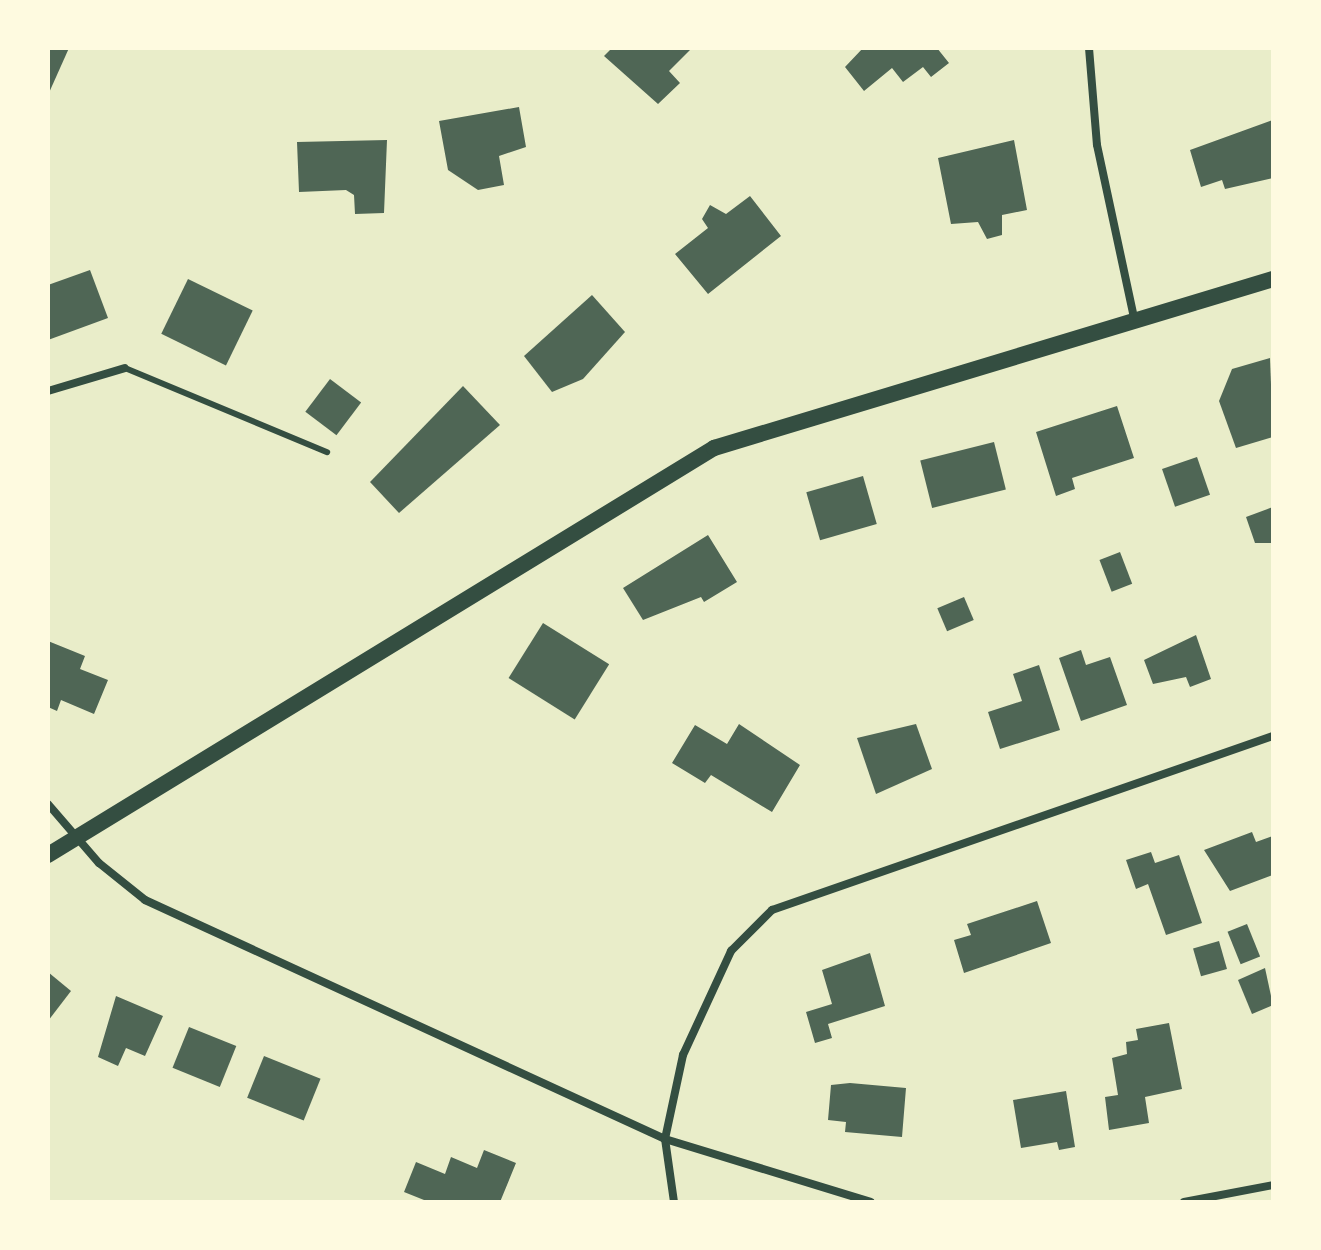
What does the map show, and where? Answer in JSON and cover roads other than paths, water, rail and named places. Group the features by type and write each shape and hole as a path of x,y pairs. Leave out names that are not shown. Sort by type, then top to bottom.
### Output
{"main road":[{"path":"48,855 714,448 1134,318 1273,279"}],"street":[{"path":"1089,48 1097,145 1134,318"},
{"path":"48,391 125,368"},
{"path":"674,1202 665,1139 683,1055 706,999 747,929 772,910 1273,736"},
{"path":"48,804 76,837 145,900 665,1139 871,1202"},
{"path":"1184,1202 1273,1185"}],"lane":[{"path":"125,368 327,452"}]}
